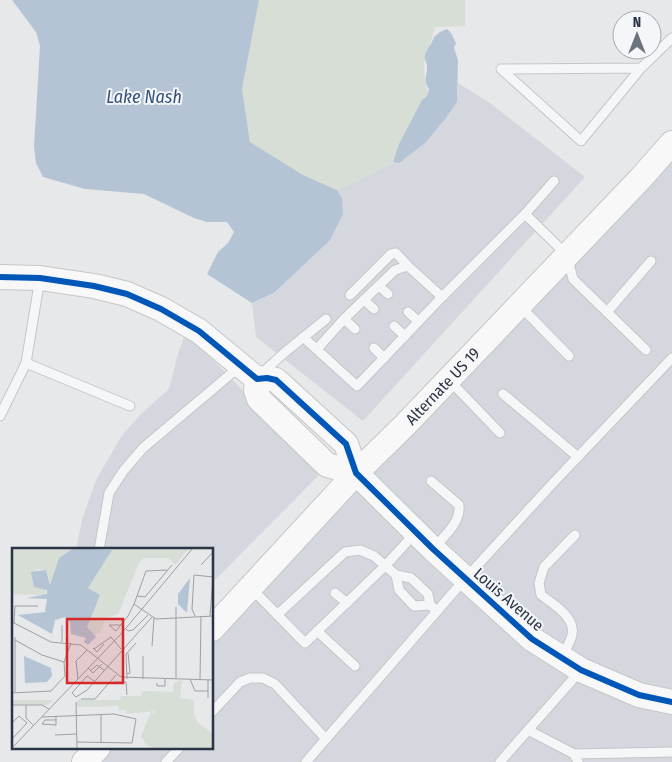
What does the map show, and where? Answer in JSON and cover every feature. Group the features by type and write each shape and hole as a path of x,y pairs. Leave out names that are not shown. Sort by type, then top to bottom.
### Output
{"street":[{"name":"Alternate US 19","path":"214,627 356,473 406,424 568,255 672,143"},
{"path":"0,277 40,278 94,286 127,294 161,309 199,331 249,372 276,380 346,444 356,473"},
{"name":"Louis Avenue","path":"356,473 433,549 532,639 571,664 639,695 672,702"},
{"path":"84,762 96,750"}],"lane":[{"path":"641,68 501,69 581,141 641,68 672,38"},
{"path":"303,337 357,386 418,321 525,214 554,181"},
{"path":"525,214 568,255 573,279 646,350"},
{"path":"350,295 391,254 396,252 408,266 442,297"},
{"path":"606,312 650,261"},
{"path":"317,349 344,319 395,270 408,266"},
{"path":"0,416 26,362 40,278"},
{"path":"379,286 388,294"},
{"path":"364,300 374,309"},
{"path":"520,305 569,356"},
{"path":"408,312 418,321"},
{"path":"99,548 109,493 124,470 143,448 326,319"},
{"path":"344,319 355,329"},
{"path":"394,326 405,336"},
{"path":"374,348 384,358"},
{"path":"306,762 434,608 465,579 672,358"},
{"path":"26,362 130,406"},
{"path":"448,379 500,433"},
{"path":"503,394 578,457"},
{"path":"431,481 459,505 460,512 457,521 433,549"},
{"path":"251,588 305,644 386,565 416,532"},
{"path":"500,762 528,730 571,664 573,628 563,612 541,595 539,583 544,567 575,535"},
{"path":"277,615 320,579 345,552 360,550 374,556 396,575 399,590 414,606 434,608"},
{"path":"396,575 411,578 428,594 434,608"},
{"path":"335,593 347,603"},
{"path":"317,632 355,666"},
{"path":"214,710 240,682 250,678 263,678 275,684 326,738"},
{"path":"528,730 576,758 672,752"},
{"path":"166,762 177,750"}],"shaded area":[{"path":"259,0 465,0 465,26 435,27 424,63 425,82 428,93 412,118 392,164 337,190 303,175 250,142 242,89"},
{"path":"458,83 490,103 585,177 363,421 256,337 252,303 275,292 326,244 342,198 337,190 409,155 457,102"},
{"path":"672,156 672,692 642,686 584,661 536,631 369,473"},
{"path":"186,332 322,472 214,581 214,548 76,548 82,520 96,480 121,437 140,415 169,389"},
{"path":"357,486 455,585 528,647 672,711 672,762 97,762 109,750 214,750 214,640"}],"water":[{"name":"Lake Nash","path":"12,0 259,0 242,89 250,142 303,175 337,190 342,198 343,214 330,240 275,292 252,303 207,274 218,252 228,243 234,232 227,222 207,222 194,218 144,194 85,189 43,177 36,163 34,147 40,46 36,32"},
{"path":"447,29 456,43 454,48 458,60 457,102 425,143 399,163 393,162 399,144 429,89 426,80 427,65 425,55 434,37"}],"cycle path":[{"path":"0,277 40,278 94,286 127,294 161,309 199,331 257,379 267,378 276,380 346,444 356,473 433,549 532,639 581,670 639,695 672,702"}]}
